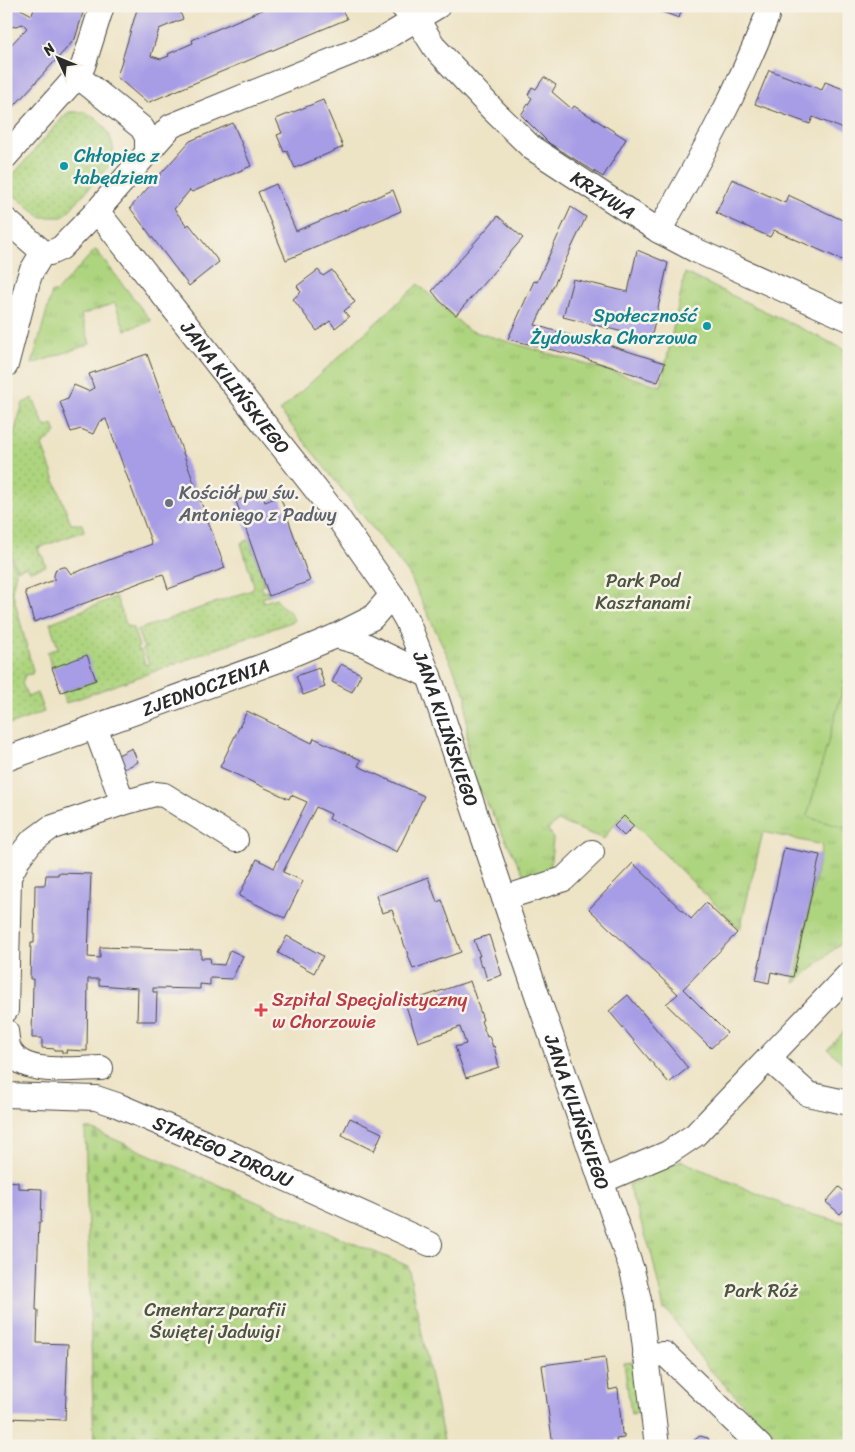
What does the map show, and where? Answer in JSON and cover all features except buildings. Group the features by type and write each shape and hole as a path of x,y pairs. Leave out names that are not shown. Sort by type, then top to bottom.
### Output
{"street":[{"path":"6,156 70,84 83,66 102,6"},
{"path":"6,220 43,252 50,253 61,248 97,211 171,126 380,41 399,31 408,13 438,6"},
{"name":"KRZYWA","path":"408,13 422,28 435,48 493,110 532,148 659,231 695,250 849,319"},
{"path":"659,231 716,131 756,45 767,16"},
{"path":"70,84 78,80 86,82 142,128 147,138 147,153"},
{"name":"JANA KILIŃSKIEGO","path":"97,211 336,515 392,595 407,621 428,676 632,1270 642,1325 656,1446"},
{"path":"6,365 30,272 43,252"},
{"name":"ZJEDNOCZENIA","path":"6,759 279,660 336,636 372,618 392,595"},
{"path":"336,636 361,643 428,676"},
{"path":"95,727 123,803"},
{"path":"6,1010 9,877 20,856 31,842 50,828 155,794 164,795 236,840"},
{"path":"504,898 564,879 592,852"},
{"path":"602,1181 668,1154 694,1136 849,974"},
{"path":"6,1031 9,1048 15,1057 26,1066 39,1069 101,1068"},
{"path":"769,1059 808,1094 849,1102"},
{"name":"STAREGO ZDROJU","path":"6,1094 96,1098 117,1105 230,1153 430,1244"},
{"path":"645,1355 665,1354 760,1446"}],"green space":[{"path":"69,112 85,112 103,126 113,145 113,161 66,214 62,217 41,217 15,196 12,176"},
{"path":"95,250 151,321 125,330 115,303 81,315 90,344 32,364 52,292 56,292"},
{"name":"Park Pod Kasztanami","path":"685,273 840,347 849,354 849,936 794,984 822,845 763,832 740,929 624,814 604,839 558,821 548,829 553,839 550,870 526,879 468,767 466,695 409,574 280,411 418,284 468,330 661,386"},
{"path":"33,398 45,427 53,425 56,433 42,445 71,524 82,524 84,531 38,548 46,566 30,571 27,566 17,570 6,541 6,460 23,403"},
{"path":"248,540 253,549 251,550 254,553 261,578 265,584 261,586 264,592 267,591 269,596 262,598 264,602 276,598 290,612 294,621 66,703 62,692 96,680 52,668 47,652 58,648 50,623 116,597 127,626 133,628 139,646 137,649 138,651 141,650 145,665 149,664 143,648 146,647 143,646 137,630 252,590 254,585 241,543"},
{"path":"6,546 16,572 12,590 33,671 32,674 25,675 22,683 28,697 37,693 44,712 6,726"},
{"path":"846,678 849,679 849,829 807,817"},
{"path":"849,1026 849,1069 828,1049"},
{"name":"Cmentarz parafii Świętej Jadwigi","path":"85,1129 91,1129 408,1266 445,1446 94,1446"},
{"name":"Park Róż","path":"682,1161 808,1214 849,1223 849,1446 785,1446 707,1367 667,1310 664,1310 651,1252 628,1185 652,1172"},
{"path":"635,1362 641,1412 631,1414 624,1363"}],"place":[{"name":"Chłopiec z łabędziem","path":"64,166"},
{"name":"Społeczność Żydowska Chorzowa","path":"707,326"},
{"name":"Kościół pw św. Antoniego z Padwy","path":"169,503"},
{"name":"Szpital Specjalistyczny w Chorzowie","path":"261,1010"}]}
